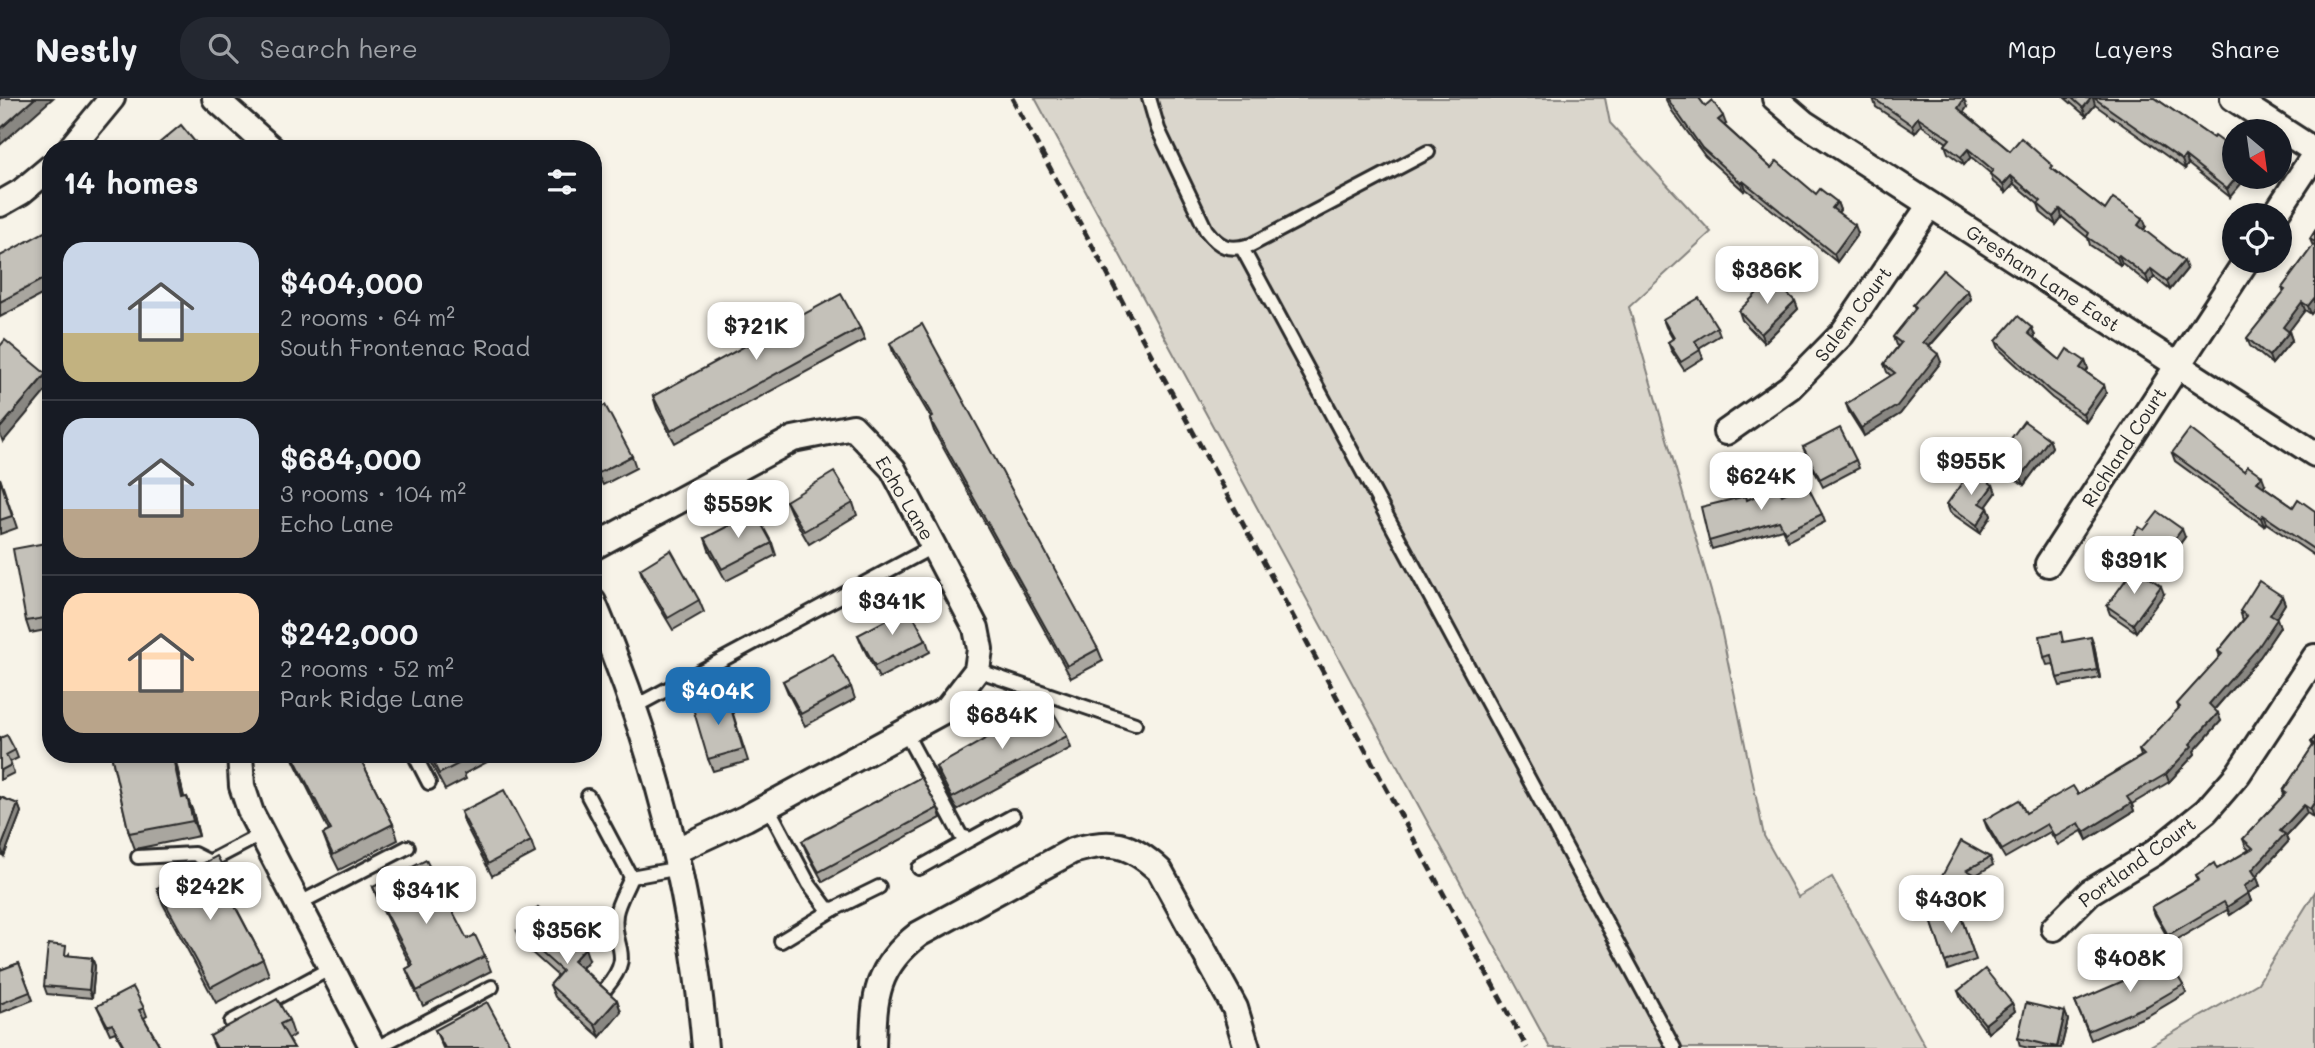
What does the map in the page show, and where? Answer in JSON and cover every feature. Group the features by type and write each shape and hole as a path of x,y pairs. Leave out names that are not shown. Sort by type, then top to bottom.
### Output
{"street":[{"path":"77,140 112,98"},
{"path":"215,98 261,140"},
{"name":"Gresham Lane East","path":"1775,98 1804,123 2315,454"},
{"path":"2233,98 2315,152 2283,203"},
{"path":"0,204 21,192 42,174"},
{"name":"Salem Court","path":"1726,432 1790,387 1842,334 1930,205"},
{"name":"Richland Court","path":"2048,564 2238,273"},
{"name":"Echo Lane","path":"602,542 793,439 853,428 882,455 893,470 934,546 976,628 980,649 977,670"},
{"path":"602,626 634,706 679,859 697,970 705,1048"},
{"name":"Portland Court","path":"2054,928 2090,892 2154,853 2206,811 2246,763 2315,657"},
{"path":"679,859 955,703 977,670"},
{"path":"241,763 244,796 374,1048"},
{"path":"873,1048 876,987 901,948 919,934 1072,851 1098,843 1121,845 1143,855 1160,872 1235,1008 1247,1048"}],"lane":[{"path":"1149,98 1158,129 1206,230 1217,244 1233,250 1242,248 1428,152"},
{"path":"1242,248 1674,1048"},
{"path":"634,706 934,546"},
{"path":"977,670 1135,724"},
{"path":"905,732 956,830 961,836 971,839"},
{"path":"419,763 429,783"},
{"path":"589,796 631,877"},
{"path":"768,807 821,904 834,909"},
{"path":"919,868 1013,816"},
{"path":"187,877 208,861 262,834"},
{"path":"298,904 408,847"},
{"path":"138,857 194,854 208,861"},
{"path":"606,988 619,972 622,954 616,914 631,877 679,859"},
{"path":"781,941 834,909 878,887"},
{"path":"232,1022 331,968"},
{"path":"374,1048 492,987"}],"shaded area":[{"path":"1035,98 1605,98 1610,123 1711,232 1629,307 1719,619 1764,836 1798,897 1832,877 1926,1048 1550,1048"},
{"path":"2315,892 2315,1048 2147,1048 2258,983"}],"building":[{"path":"0,98 35,98 0,129"},
{"path":"1667,98 1699,98 1705,106 1712,100 1723,116 1718,120 1771,168 1777,161 1816,194 1820,189 1837,202 1832,208 1855,225 1834,254 1743,181 1741,183 1702,148"},
{"path":"1873,98 1964,99 1958,108 2010,151 2021,138 2053,166 2051,168 2105,210 2113,198 2143,218 2138,225 2184,261 2167,281 2151,269 2146,276 2119,255 2117,257 2087,237 2089,233 2060,209 2053,217 2038,204 2041,201 2011,176 2003,185 1990,174 1993,170 1968,149 1961,157 1945,145 1950,139 1918,117 1912,125"},
{"path":"2072,98 2091,98 2083,108"},
{"path":"2094,98 2155,98 2213,138 2215,136 2222,141 2222,185 2185,156 2182,160"},
{"path":"181,125 193,140 163,140"},
{"path":"42,233 42,280 0,302 0,256"},
{"path":"2315,243 2315,297 2308,306 2302,302 2283,327 2289,332 2269,356 2247,338 2285,290 2282,288"},
{"path":"1943,270 1968,291 1923,342 1938,354 1897,406 1861,428 1846,404 1895,373 1884,364 1901,343 1893,337 1916,308 1913,305"},
{"path":"1772,278 1795,301 1761,334 1739,311"},
{"path":"841,294 860,328 671,431 653,396"},
{"path":"1699,298 1717,327 1695,341 1700,350 1681,362 1668,342 1674,338 1663,319"},
{"path":"2018,316 2032,328 2028,333 2060,360 2067,349 2085,361 2080,368 2104,385 2083,414 2049,390 1996,341"},
{"path":"922,324 1098,649 1067,666 930,419 933,417 890,343"},
{"path":"5,340 42,371 42,379 0,428 0,346"},
{"path":"605,405 632,456 602,471 602,406"},
{"path":"2024,421 2049,439 2021,477 1996,459"},
{"path":"1840,428 1856,460 1820,479 1803,447"},
{"path":"2190,429 2244,471 2248,466 2262,476 2257,482 2293,507 2298,499 2315,511 2315,550 2263,515 2261,518 2172,453"},
{"path":"1971,470 1993,485 1980,503 1988,508 1977,525 1947,504"},
{"path":"834,472 853,503 804,531 786,501"},
{"path":"0,479 12,516 0,520"},
{"path":"1806,483 1822,514 1785,532 1779,521 1709,541 1701,507 1746,496 1747,500 1777,486 1782,495"},
{"path":"755,512 772,543 722,569 705,538"},
{"path":"2158,512 2182,529 2157,563 2128,542 2139,527 2144,530"},
{"path":"42,544 42,618 26,621 13,549"},
{"path":"671,550 699,600 668,618 640,569"},
{"path":"2135,567 2161,586 2133,624 2107,606"},
{"path":"2259,581 2282,596 2270,615 2277,619 2257,649 2209,704 2218,713 2166,774 2127,797 2131,803 2084,832 2079,823 2055,837 2047,824 2002,850 1984,820 2019,800 2026,813 2073,786 2078,794 2144,755 2139,750 2180,707 2177,704 2222,654 2218,651 2247,616 2240,611"},
{"path":"909,608 926,640 875,666 858,635"},
{"path":"2061,632 2063,642 2091,637 2097,670 2057,678 2052,655 2044,657 2040,636"},
{"path":"833,654 851,687 801,714 783,681"},
{"path":"727,695 743,749 708,759 692,705"},
{"path":"1048,703 1067,736 952,798 936,767"},
{"path":"7,735 15,750 6,755 11,765 0,771 0,738"},
{"path":"2315,737 2315,801 2310,809 2304,805 2280,831 2285,834 2252,870 2257,878 2244,886 2248,893 2227,907 2224,902 2168,935 2152,907 2199,880 2196,875 2214,863 2217,869 2253,848 2243,839 2286,793 2283,791 2314,744 2311,742"},
{"path":"113,763 174,763 182,798 187,797 193,821 129,833"},
{"path":"297,763 362,763 393,824 333,855 323,834 331,830"},
{"path":"434,763 460,763 439,774"},
{"path":"921,777 938,808 819,872 802,841"},
{"path":"504,790 531,841 488,864 461,812"},
{"path":"0,797 18,804 1,848 0,847"},
{"path":"1961,841 1990,857 1967,870 1981,878 1972,895 1947,882 1935,889"},
{"path":"217,856 229,878 222,882 263,959 211,987 157,888"},
{"path":"426,860 467,939 475,935 485,956 417,991 406,969 413,965 373,887"},
{"path":"538,907 585,948 573,961 617,1000 595,1025 550,985 562,971 517,931"},
{"path":"1958,908 1973,952 1945,962 1930,917"},
{"path":"48,944 66,946 65,955 92,958 89,990 44,986"},
{"path":"2164,953 2183,985 2147,1006 2088,1031 2075,1002 2130,978 2128,975"},
{"path":"19,963 30,992 0,1004 0,970"},
{"path":"1985,969 2012,1003 1985,1024 1958,991"},
{"path":"133,987 144,1008 139,1010 161,1048 125,1048 112,1024 108,1026 97,1006"},
{"path":"277,999 289,1020 280,1024 294,1048 217,1048 210,1036"},
{"path":"487,1002 512,1048 445,1048 435,1030"},
{"path":"2026,1003 2065,1012 2057,1047 2018,1038"}],"railway":[{"path":"1012,98 1527,1048"}]}
